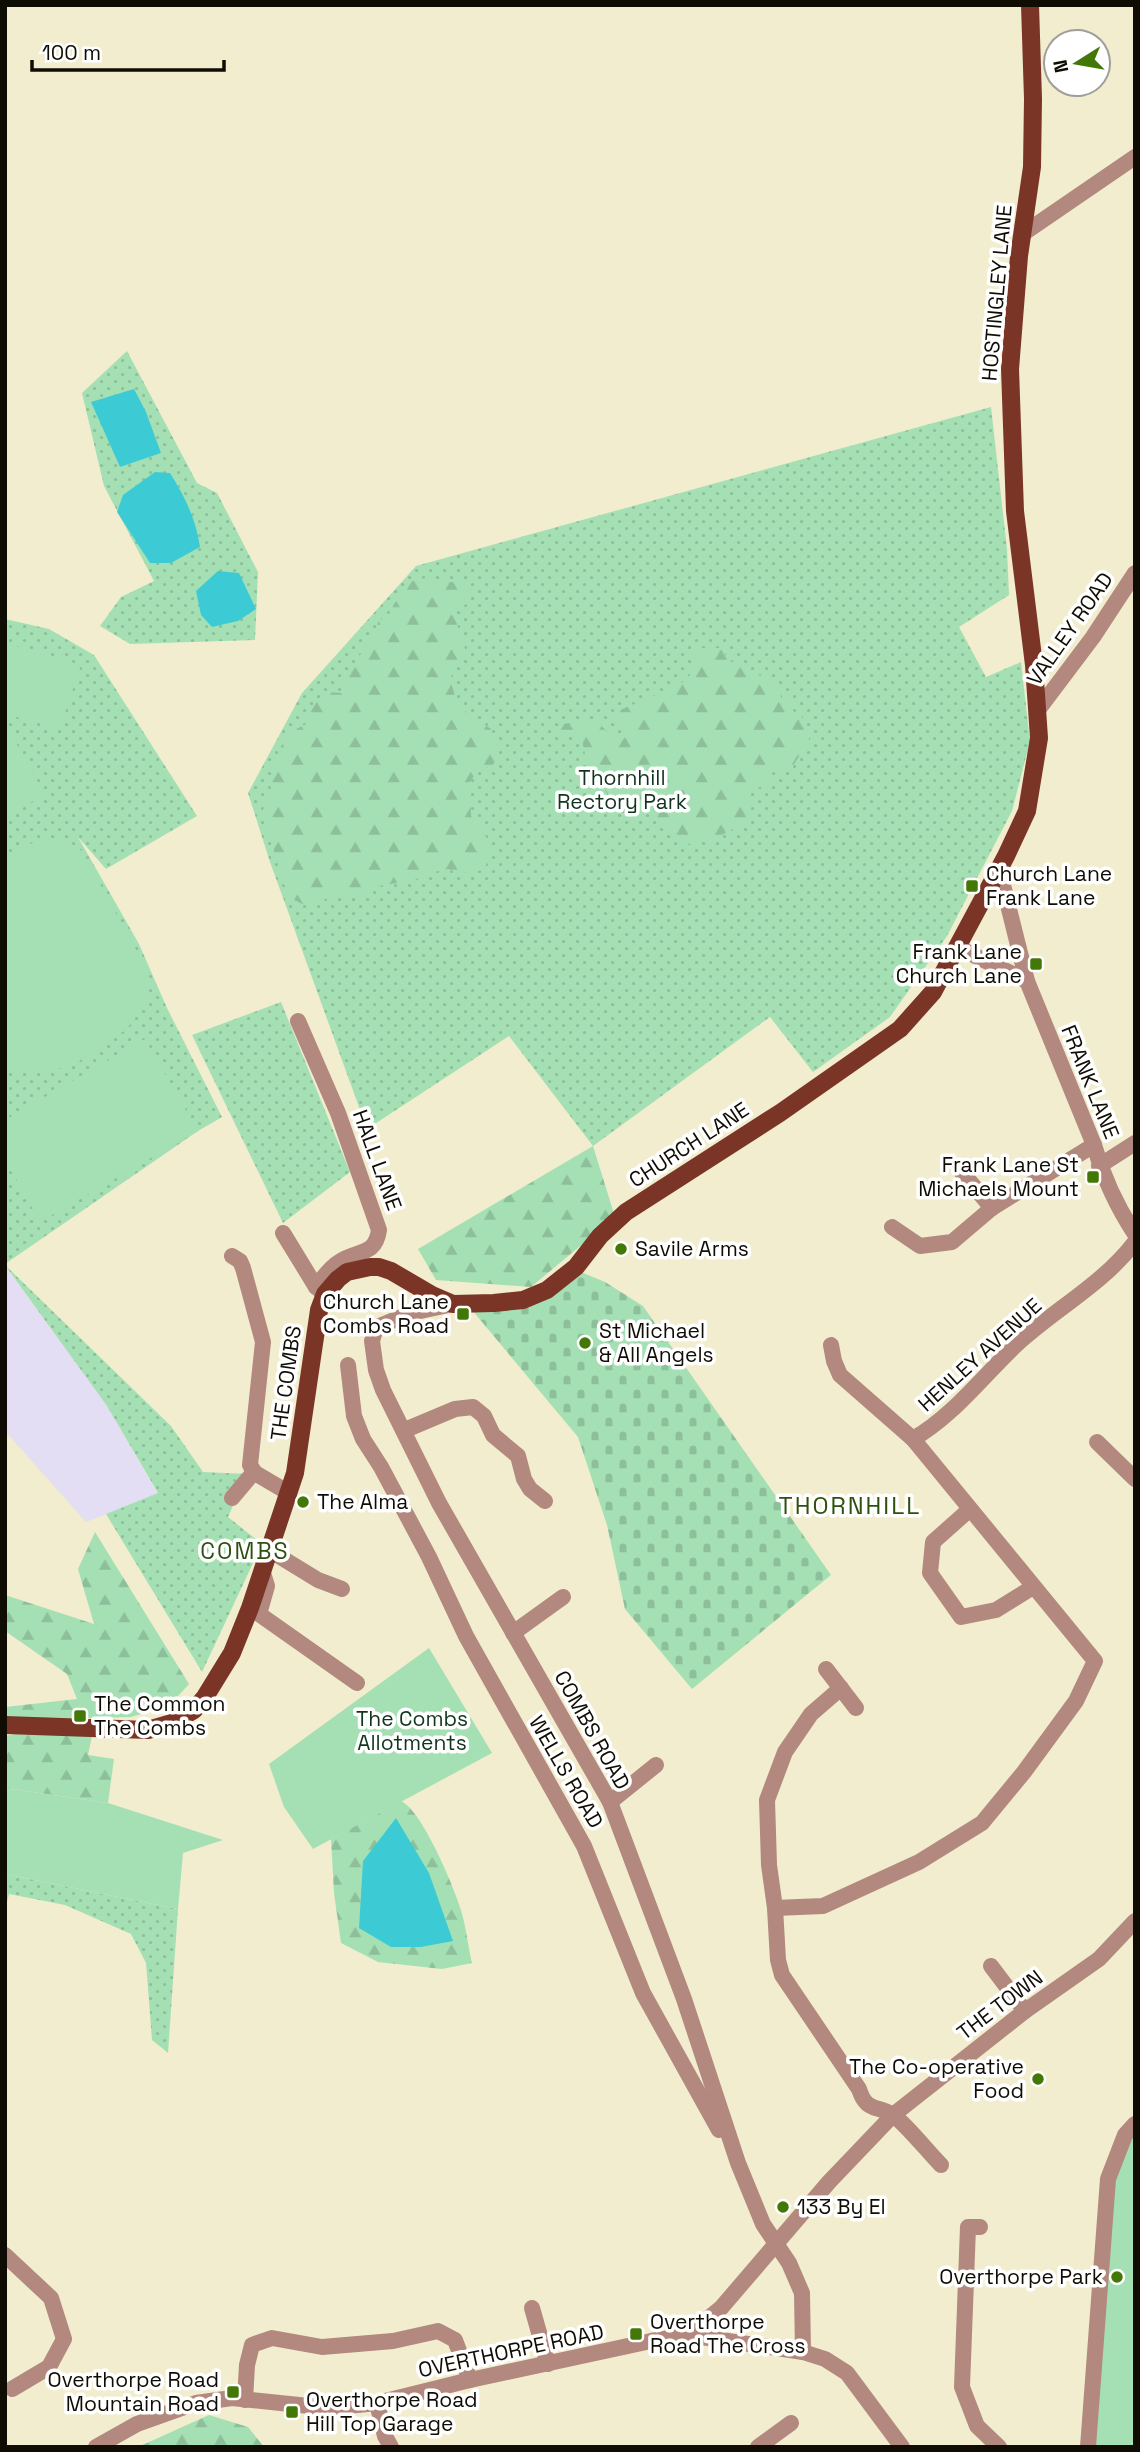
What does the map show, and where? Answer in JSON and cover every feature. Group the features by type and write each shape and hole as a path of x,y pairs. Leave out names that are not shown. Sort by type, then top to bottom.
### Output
{"main road":[{"name":"HOSTINGLEY LANE","path":"1003,862 1027,811 1039,738 1015,511 1010,382 1019,256 1032,167 1030,5"},
{"name":"CHURCH LANE","path":"320,1291 330,1287 347,1272 379,1267 453,1304 523,1300 547,1290 576,1267 600,1236 626,1212 780,1113 900,1029 933,992 1003,862"},
{"name":"THE COMBS","path":"5,1725 148,1731 172,1723 194,1710 205,1697 228,1662 295,1473 320,1291"}],"street":[{"path":"1024,233 1135,158"},
{"name":"VALLEY ROAD","path":"1038,710 1128,599 1135,573"},
{"name":"FRANK LANE","path":"1003,862 1027,981 1094,1145 1100,1166 1135,1234"},
{"path":"957,947 1027,981"},
{"name":"HALL LANE","path":"299,1021 338,1113 379,1230 377,1243 372,1249 340,1261 332,1267 320,1291"},
{"path":"1100,1166 1135,1143"},
{"path":"892,1227 920,1246 952,1242 992,1208 1094,1145"},
{"path":"961,1171 992,1208"},
{"path":"283,1233 320,1291"},
{"name":"HENLEY AVENUE","path":"913,1439 933,1428 1017,1344 1121,1261 1135,1242"},
{"path":"232,1256 237,1258 243,1268 263,1342 250,1465 254,1472 289,1493"},
{"name":"COMBS ROAD","path":"453,1304 411,1313 380,1326 372,1341 376,1370 383,1390 439,1503 610,1802 684,1999 738,2163 763,2224 789,2263 802,2293 803,2352"},
{"name":"HENLEY AVENUE","path":"775,1908 823,1906 919,1862 982,1823 1024,1772 1076,1701 1095,1661 913,1439 840,1375 831,1345"},
{"name":"WELLS ROAD","path":"348,1365 344,1406 381,1467 429,1557 466,1636 584,1846 643,1993 738,2163"},
{"path":"405,1430 455,1409 473,1408 484,1416 493,1435 518,1456 524,1479 530,1489 545,1501"},
{"path":"1097,1442 1135,1479"},
{"path":"232,1498 254,1472"},
{"path":"969,1510 933,1542 930,1573 961,1617 996,1610 1032,1587"},
{"path":"269,1550 318,1580 342,1589"},
{"path":"262,1570 267,1586 259,1614 357,1683"},
{"path":"513,1633 564,1597"},
{"path":"826,1669 856,1708"},
{"path":"841,1688 811,1714 785,1752 767,1800 769,1864 778,1960 782,1975 859,2089 862,2099 875,2110 892,2115 941,2165"},
{"path":"610,1802 656,1765"},
{"name":"THE TOWN","path":"688,2335 721,2308 775,2243 892,2115 1025,2011 1099,1959 1135,1921"},
{"path":"991,1966 1025,2011"},
{"path":"1088,2447 1108,2179 1125,2135 1135,2124"},
{"path":"980,2227 968,2227 962,2387 976,2426 999,2447"},
{"path":"5,2255 51,2298 64,2339 49,2367 12,2389"},
{"path":"532,2308 548,2364"},
{"path":"245,2400 247,2365 252,2345 272,2338 322,2347 393,2341 438,2331 455,2340 470,2380"},
{"name":"OVERTHORPE ROAD","path":"96,2447 137,2424 196,2403 232,2398 328,2408 377,2403 470,2380 688,2335 803,2352 825,2359 847,2373 902,2447"},
{"path":"377,2403 385,2436 391,2447"},
{"path":"758,2447 791,2423"}],"shaded area":[{"path":"5,1265 107,1406 158,1494 86,1522 5,1431"}],"green space":[{"path":"127,351 197,483 217,493 258,572 255,640 130,644 100,626 121,597 154,581 104,486 82,393"},
{"name":"Thornhill Rectory Park","path":"991,407 1007,549 1009,595 959,627 986,677 1021,662 1030,741 1012,811 947,936 890,1017 813,1072 770,1017 593,1146 509,1036 367,1129 270,862 248,793 302,693 416,566"},
{"path":"425,578 464,584 469,595 466,604 455,613 465,649 450,679 457,703 491,729 499,754 493,765 477,772 469,783 471,816 489,843 490,858 483,870 469,873 448,869 414,880 379,886 351,898 341,893 307,906 292,899 285,887 262,812 270,794 280,748 289,733 306,724 310,710 325,692 343,693 345,682 356,660 371,641 379,620 389,615 412,581"},
{"path":"5,619 49,629 94,655 197,816 106,869 78,837 139,944 167,1008 222,1117 5,1264"},
{"path":"5,643 81,665 60,728 5,714"},
{"path":"701,648 722,648 728,660 767,679 780,689 781,698 790,702 793,711 800,714 811,732 793,766 773,771 769,781 746,796 754,819 713,839 692,845 674,837 658,820 655,807 647,807 637,815 617,812 585,754 582,740 559,736 556,731 559,725 579,721 598,722 611,736 620,740 625,738 617,716 622,709 678,686 691,674 694,654"},
{"path":"10,732 45,795 5,816 5,735"},
{"path":"39,840 61,841 82,851 151,982 147,999 127,1029 69,1068 17,1070 5,1062 5,855"},
{"path":"281,1002 350,1172 283,1223 192,1035"},
{"path":"145,1039 198,1131 40,1222 5,1159 5,1120"},
{"path":"593,1146 615,1217 531,1287 436,1280 418,1249"},
{"path":"5,1265 171,1426 203,1472 247,1474 228,1517 262,1544 202,1672 106,1514 158,1493 107,1406"},
{"path":"581,1272 605,1282 643,1306 831,1575 692,1689 625,1609 607,1525 578,1437 472,1310"},
{"path":"95,1532 189,1684 169,1706 131,1717 5,1720 5,1707 77,1699 67,1674 5,1631 5,1595 94,1624 78,1569"},
{"name":"The Combs Allotments","path":"429,1648 492,1753 313,1849 284,1807 269,1764"},
{"path":"5,1736 92,1736 88,1755 114,1759 108,1803 5,1788"},
{"path":"5,1788 108,1803 223,1840 183,1853 178,1909 5,1874"},
{"path":"401,1801 409,1807 427,1833 452,1885 461,1910 472,1963 442,1969 378,1962 341,1943 334,1893 331,1839"},
{"path":"5,1874 178,1909 168,2053 152,2040 146,1963 131,1934 65,1905 9,1894 5,1910"},
{"name":"Overthorpe Park","path":"1135,2124 1135,2447 1088,2447 1108,2179"},
{"path":"209,2415 248,2427 264,2447 138,2447"}],"water":[{"path":"134,389 146,412 161,453 120,467 91,402"},
{"path":"155,472 170,473 193,518 200,547 171,563 150,563 117,512 123,495"},
{"path":"218,571 239,573 256,609 238,621 212,627 201,615 196,591"},
{"path":"396,1818 429,1873 453,1941 421,1947 391,1947 359,1928 363,1861"}],"place":[{"name":"Church Lane Frank Lane","path":"972,886"},
{"name":"Frank Lane Church Lane","path":"1036,964"},
{"name":"Frank Lane St Michaels Mount","path":"1093,1177"},
{"name":"Savile Arms","path":"621,1249"},
{"name":"Church Lane Combs Road","path":"463,1314"},
{"name":"St Michael & All Angels","path":"585,1343"},
{"name":"The Alma","path":"303,1502"},
{"name":"The Common The Combs","path":"80,1716"},
{"name":"The Co-operative Food","path":"1038,2079"},
{"name":"133 By El","path":"783,2207"},
{"name":"Overthorpe Park","path":"1117,2277"},
{"name":"Overthorpe Road The Cross","path":"636,2334"},
{"name":"Overthorpe Road Mountain Road","path":"233,2392"},
{"name":"Overthorpe Road Hill Top Garage","path":"292,2412"}],"district":[{"name":"THORNHILL","path":"850,1506"},
{"name":"COMBS","path":"245,1551"}]}
